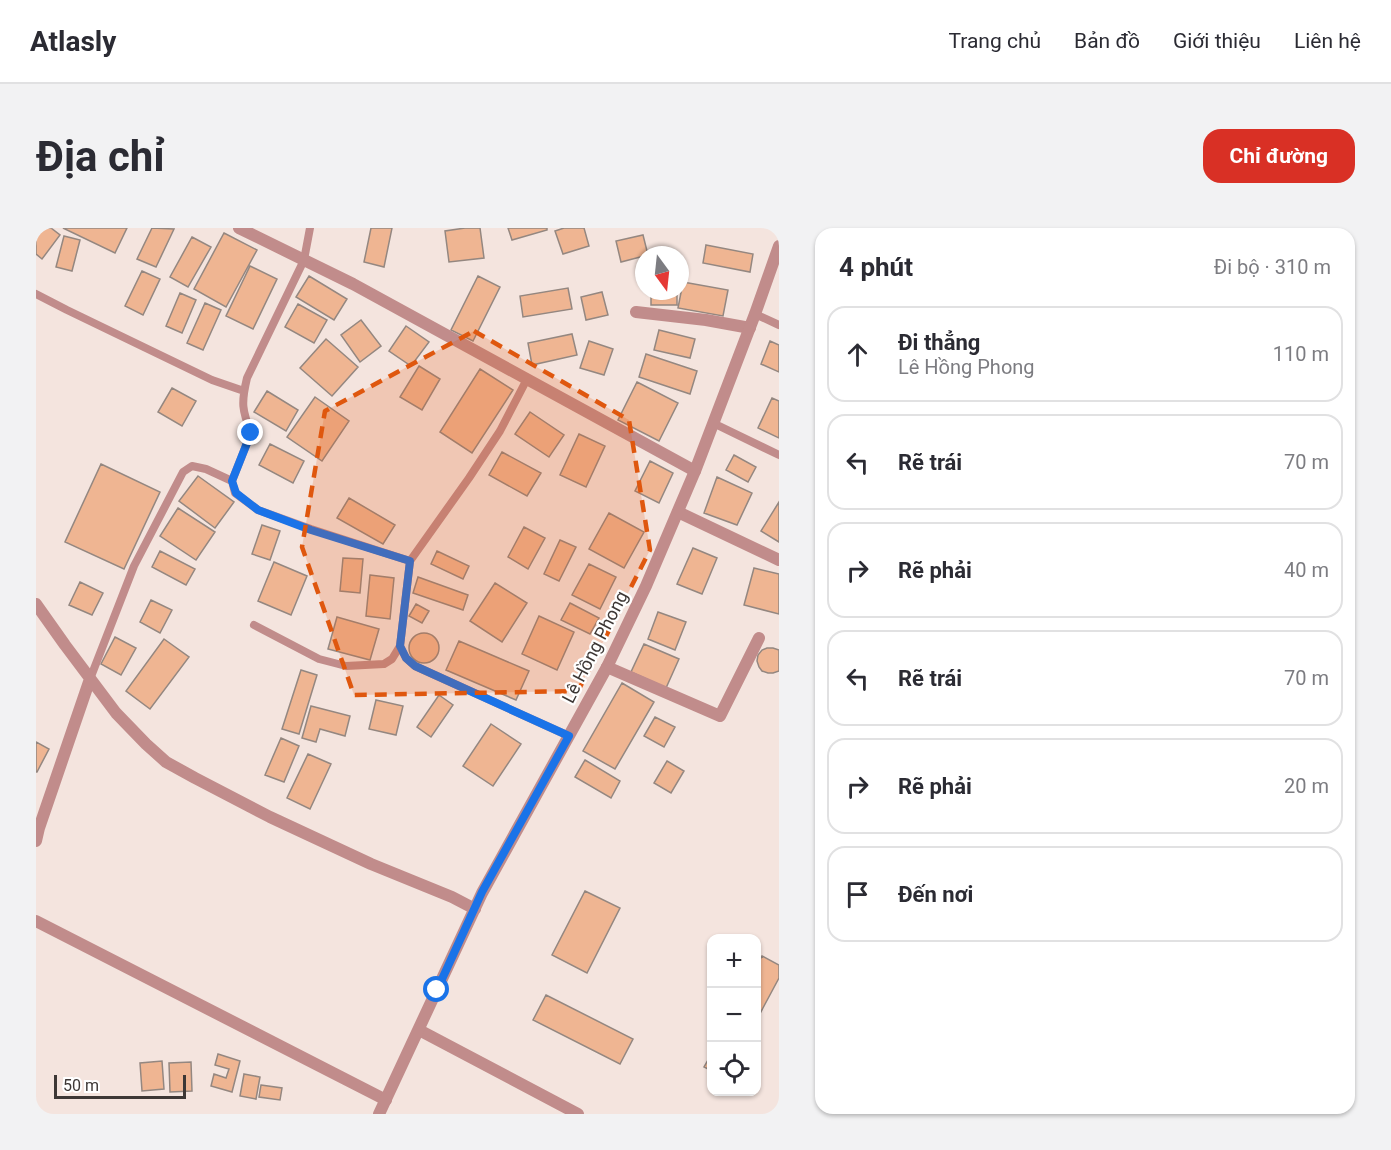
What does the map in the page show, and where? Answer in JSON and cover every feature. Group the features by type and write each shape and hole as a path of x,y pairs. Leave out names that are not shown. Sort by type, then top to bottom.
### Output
{"street":[{"path":"239,228 353,284 695,471"},
{"name":"Lê Hồng Phong","path":"379,1114 482,892 607,667 646,586 695,471 779,246"},
{"path":"636,312 706,320 750,328"},
{"path":"678,512 779,560"},
{"path":"36,604 116,713 166,762 270,817 371,864 452,897 474,909"},
{"path":"607,667 720,716 759,638"},
{"path":"36,840 90,680"},
{"path":"36,921 386,1100"},
{"path":"418,1030 578,1114"}],"lane":[{"path":"310,228 304,260 247,378 243,411 251,433 232,481 236,493 258,510 311,530 410,561"},
{"path":"36,294 212,380 244,391"},
{"path":"755,314 779,325"},
{"path":"254,625 319,658 346,666 384,664 392,659 400,646 410,561 500,431 527,379"},
{"path":"713,423 779,455"},
{"path":"90,680 134,567 183,472 192,466 206,469 232,481"},
{"path":"400,646 406,658 415,666 569,736"}],"highlighted area":[{"path":"474,331 629,420 650,550 578,691 354,695 302,547 325,411"}],"building":[{"path":"43,228 51,228 60,235 42,259 36,254 36,237"},
{"path":"63,228 127,228 115,253"},
{"path":"152,228 174,229 156,267 137,259"},
{"path":"371,228 392,228 384,267 364,262"},
{"path":"480,228 484,258 449,262 445,231"},
{"path":"508,228 547,228 547,230 512,240"},
{"path":"564,228 584,228 589,246 563,254 555,231"},
{"path":"224,233 257,250 226,307 194,289"},
{"path":"643,235 646,246 635,246 635,258 621,262 616,241"},
{"path":"64,236 80,240 72,271 56,267"},
{"path":"192,237 211,247 188,287 170,277"},
{"path":"706,245 753,254 750,272 703,263"},
{"path":"250,266 277,279 253,329 226,316"},
{"path":"142,271 160,279 143,315 125,306"},
{"path":"309,276 347,299 334,320 296,297"},
{"path":"478,276 500,287 473,341 451,330"},
{"path":"689,283 728,290 723,316 678,308 680,300 689,300"},
{"path":"568,288 572,309 523,317 520,296"},
{"path":"602,292 608,315 586,320 581,297"},
{"path":"180,293 196,300 182,333 166,326"},
{"path":"651,300 677,300 677,305 651,305"},
{"path":"205,303 221,310 203,350 187,343"},
{"path":"298,304 327,320 314,343 285,327"},
{"path":"361,320 381,346 360,362 341,335"},
{"path":"406,326 429,342 411,366 389,351"},
{"path":"659,330 695,339 690,358 654,350"},
{"path":"572,334 577,355 532,365 528,343"},
{"path":"326,339 358,367 332,396 300,368"},
{"path":"589,341 613,349 604,375 580,368"},
{"path":"770,341 779,345 779,372 761,364"},
{"path":"646,354 697,371 690,394 639,377"},
{"path":"419,366 440,379 422,410 400,397"},
{"path":"480,369 513,390 472,453 440,432"},
{"path":"637,382 678,403 659,441 618,420"},
{"path":"172,388 196,401 182,426 158,412"},
{"path":"267,391 298,410 286,431 254,412"},
{"path":"315,397 349,421 322,461 287,437"},
{"path":"772,398 779,401 779,438 758,428"},
{"path":"530,412 564,435 549,457 515,434"},
{"path":"579,434 605,446 586,487 560,475"},
{"path":"270,444 304,461 293,483 259,465"},
{"path":"502,452 541,473 527,496 489,475"},
{"path":"734,455 756,467 748,482 726,470"},
{"path":"650,461 673,473 659,503 635,491"},
{"path":"101,464 160,492 124,569 65,542"},
{"path":"198,476 234,502 215,528 179,501"},
{"path":"717,477 752,493 737,525 704,513"},
{"path":"349,498 395,525 383,544 337,518"},
{"path":"779,502 779,542 761,531"},
{"path":"178,508 215,532 196,560 160,536"},
{"path":"609,513 644,532 624,568 589,549"},
{"path":"262,525 280,531 270,560 252,554"},
{"path":"524,527 545,538 528,569 508,557"},
{"path":"560,540 576,547 559,581 544,574"},
{"path":"693,548 717,558 702,594 677,584"},
{"path":"160,551 195,569 186,585 152,567"},
{"path":"437,551 469,566 463,579 431,564"},
{"path":"343,558 363,559 360,593 340,591"},
{"path":"274,562 307,576 291,615 258,601"},
{"path":"589,564 616,577 600,609 572,595"},
{"path":"754,568 779,574 779,614 744,605"},
{"path":"370,575 394,578 390,619 366,616"},
{"path":"418,577 468,595 463,610 413,593"},
{"path":"80,582 103,593 92,615 69,605"},
{"path":"495,583 527,603 502,642 470,621"},
{"path":"151,600 172,610 160,633 140,622"},
{"path":"570,603 599,618 590,634 561,620"},
{"path":"416,604 429,611 422,623 409,616"},
{"path":"658,612 686,622 675,650 648,639"},
{"path":"539,616 574,632 557,670 522,654"},
{"path":"337,617 379,629 370,660 328,649"},
{"path":"424,633 435,637 439,648 435,659 424,663 413,659 409,648 413,637"},
{"path":"115,637 136,648 121,675 101,664"},
{"path":"164,639 189,657 150,709 126,691"},
{"path":"459,641 529,671 516,700 446,670"},
{"path":"644,644 679,659 666,688 631,672"},
{"path":"767,648 779,650 779,671 768,673 759,667 758,655"},
{"path":"301,670 317,675 299,734 282,729"},
{"path":"622,683 654,702 615,769 583,751"},
{"path":"439,695 453,705 431,737 417,727"},
{"path":"376,700 403,706 396,735 369,729"},
{"path":"311,706 350,716 345,736 320,729 316,742 302,738"},
{"path":"655,717 675,727 664,747 644,736"},
{"path":"491,724 521,744 493,786 463,766"},
{"path":"281,738 299,746 284,782 265,775"},
{"path":"36,742 49,749 37,772 36,772"},
{"path":"308,754 331,764 310,809 287,798"},
{"path":"585,760 620,781 611,798 575,777"},
{"path":"667,761 684,771 671,793 654,783"},
{"path":"585,891 620,908 587,973 552,955"},
{"path":"762,956 779,965 779,978 761,1012 761,988"},
{"path":"546,995 633,1039 620,1064 533,1020"},
{"path":"218,1054 240,1061 232,1092 211,1086 214,1074 226,1078 229,1069 215,1065"},
{"path":"162,1061 164,1089 142,1091 140,1063"},
{"path":"191,1062 192,1091 170,1092 169,1063"},
{"path":"244,1074 260,1077 256,1099 240,1096"},
{"path":"261,1085 282,1088 280,1100 259,1097"}],"route":[{"path":"251,433 232,481 236,493 258,510 311,530 410,561 400,646 406,658 415,666 569,736 482,892 437,990"}]}
